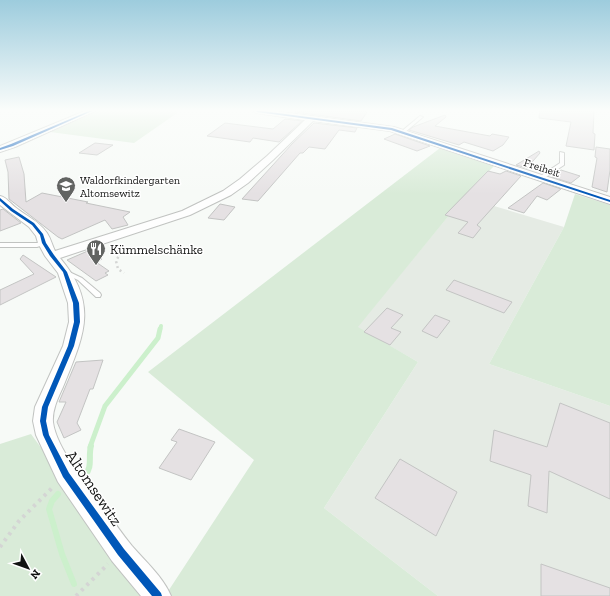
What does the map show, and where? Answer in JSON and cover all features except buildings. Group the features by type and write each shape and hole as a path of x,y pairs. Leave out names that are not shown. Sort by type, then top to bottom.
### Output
{"street":[{"path":"0,149 26,139"},
{"path":"52,256 186,213 214,200 244,181 289,139"},
{"name":"Freiheit","path":"423,139 610,201"},
{"name":"Altomsewitz","path":"0,199 12,210 33,224 42,235 44,243 52,256 65,272 76,303 77,322 71,346 45,407 43,422 46,435 66,475 121,552 158,596"}],"lane":[{"path":"540,178 562,164 562,153"},
{"path":"0,245 38,245 44,243"},
{"path":"65,272 74,275 87,284 98,295"}],"path":[{"path":"109,244 121,252 116,261 118,269 124,273"},
{"path":"0,548 19,522 66,475"},
{"path":"76,596 121,552"}],"shaded area":[{"path":"464,197 564,227 489,364 610,406 610,596 438,596 324,508 418,362 357,327"}],"green space":[{"path":"102,139 140,139 134,143"},
{"path":"440,148 494,166 464,197 358,327 418,362 324,508 438,596 165,596 254,460 148,372"},
{"path":"575,194 610,205 610,406 489,364 564,227"},
{"path":"31,434 149,596 0,596 0,444"}],"waterway":[{"path":"160,330 161,326"},
{"path":"90,447 105,406 158,338 160,329"},
{"path":"85,475 90,465 91,446"},
{"path":"58,494 52,501 49,509 62,554 74,584"}],"cycle path":[{"path":"0,149 26,139"},
{"path":"421,139 610,201"},
{"path":"0,199 12,210 33,224 42,235 44,243 52,256 65,272 76,303 77,322 71,346 45,407 43,421 46,435 66,475 121,552 158,596"}],"place":[{"name":"Waldorfkindergarten Altomsewitz","path":"66,203"},
{"name":"Kümmelschänke","path":"96,266"}]}
